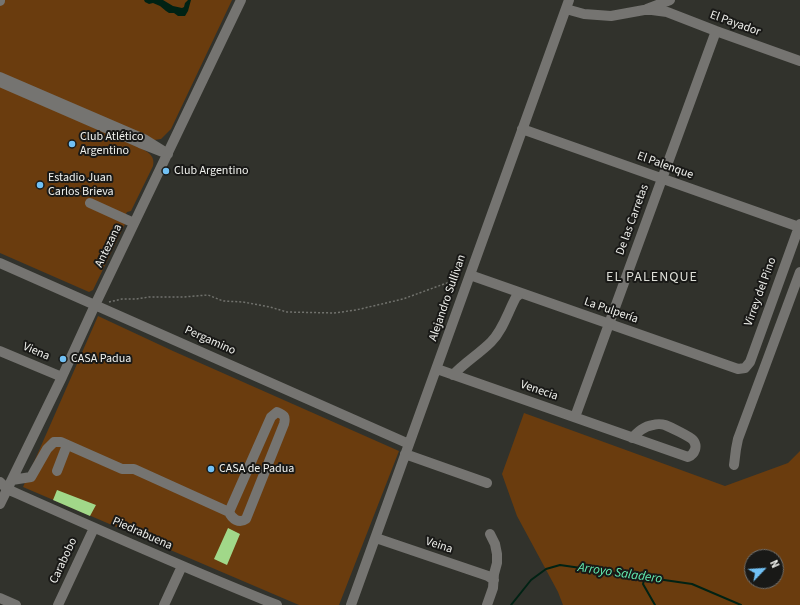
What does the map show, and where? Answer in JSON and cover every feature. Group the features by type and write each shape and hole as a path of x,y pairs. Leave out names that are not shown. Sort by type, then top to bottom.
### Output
{"street":[{"name":"Antezana","path":"0,504 6,484 62,377 241,0"},
{"path":"644,10 670,0"},
{"name":"El Payador","path":"568,4 584,14 611,16 644,10 667,12 800,62"},
{"name":"Alejandro Sullivan","path":"351,605 568,4"},
{"name":"De las Carretas","path":"574,417 716,31"},
{"path":"0,77 144,139 168,154"},
{"path":"0,82 168,154"},
{"name":"El Palenque","path":"522,129 800,226"},
{"path":"90,204 134,223"},
{"name":"Virrey del Pino","path":"745,368 750,362 800,226"},
{"name":"Pergamino","path":"0,263 409,444"},
{"path":"734,466 738,439 800,272"},
{"name":"La Pulpería","path":"468,278 521,293 738,369 745,368"},
{"path":"453,375 491,342 501,328 516,297 521,293"},
{"name":"Viena","path":"0,350 62,377"},
{"name":"Venecia","path":"437,369 632,438 688,457 692,456 696,447 693,440 688,436 664,424 654,424 642,429 632,438"},
{"path":"6,484 31,476 47,449 54,442 60,442 122,469 134,469 229,512 235,520 240,522 246,519 284,424 285,418 283,415 277,412 271,417 229,512"},
{"path":"57,471 67,445"},
{"path":"405,454 487,483"},
{"name":"Piedrabuena","path":"6,484 94,528 182,566 256,601 277,605"},
{"name":"Carabobo","path":"58,605 94,528"},
{"path":"487,605 493,588 497,563 495,544 490,534"},
{"name":"Veina","path":"376,538 488,576 494,580"},
{"path":"164,605 182,566"},
{"path":"0,598 16,605"}],"path":[{"path":"109,302 122,299 149,297 208,295 223,301 242,302 287,312 334,313 356,310 403,299 455,280 468,278"}],"shaded area":[{"name":"Club Atlético Argentino","path":"0,0 232,0 171,129 161,139 154,140 142,149 151,156 153,166 131,211 127,212 124,218 126,222 93,290 89,292 0,253"},
{"path":"144,0 163,0 173,6 182,8 188,0 191,0 185,16 178,16 174,13 169,13 153,3 149,4"},
{"name":"CASA de Padua","path":"98,316 173,351 399,451 339,605 299,605 23,487"},
{"path":"524,413 725,486 788,463 800,451 800,605 563,605 558,592 517,516 502,474"}],"building":[{"path":"57,490 96,505 90,516 53,500"},
{"path":"228,528 240,534 227,565 214,559"}],"waterway":[{"name":"Arroyo Saladero","path":"511,605 531,580 546,569 560,565 692,584 741,605"},
{"path":"645,577 643,584 655,605"}],"place":[{"name":"Club Atlético Argentino","path":"72,144"},
{"name":"Club Argentino","path":"166,171"},
{"name":"Estadio Juan Carlos Brieva","path":"40,185"},
{"name":"CASA Padua","path":"63,359"},
{"name":"CASA de Padua","path":"211,469"}],"district":[{"name":"EL PALENQUE","path":"652,278"}]}
